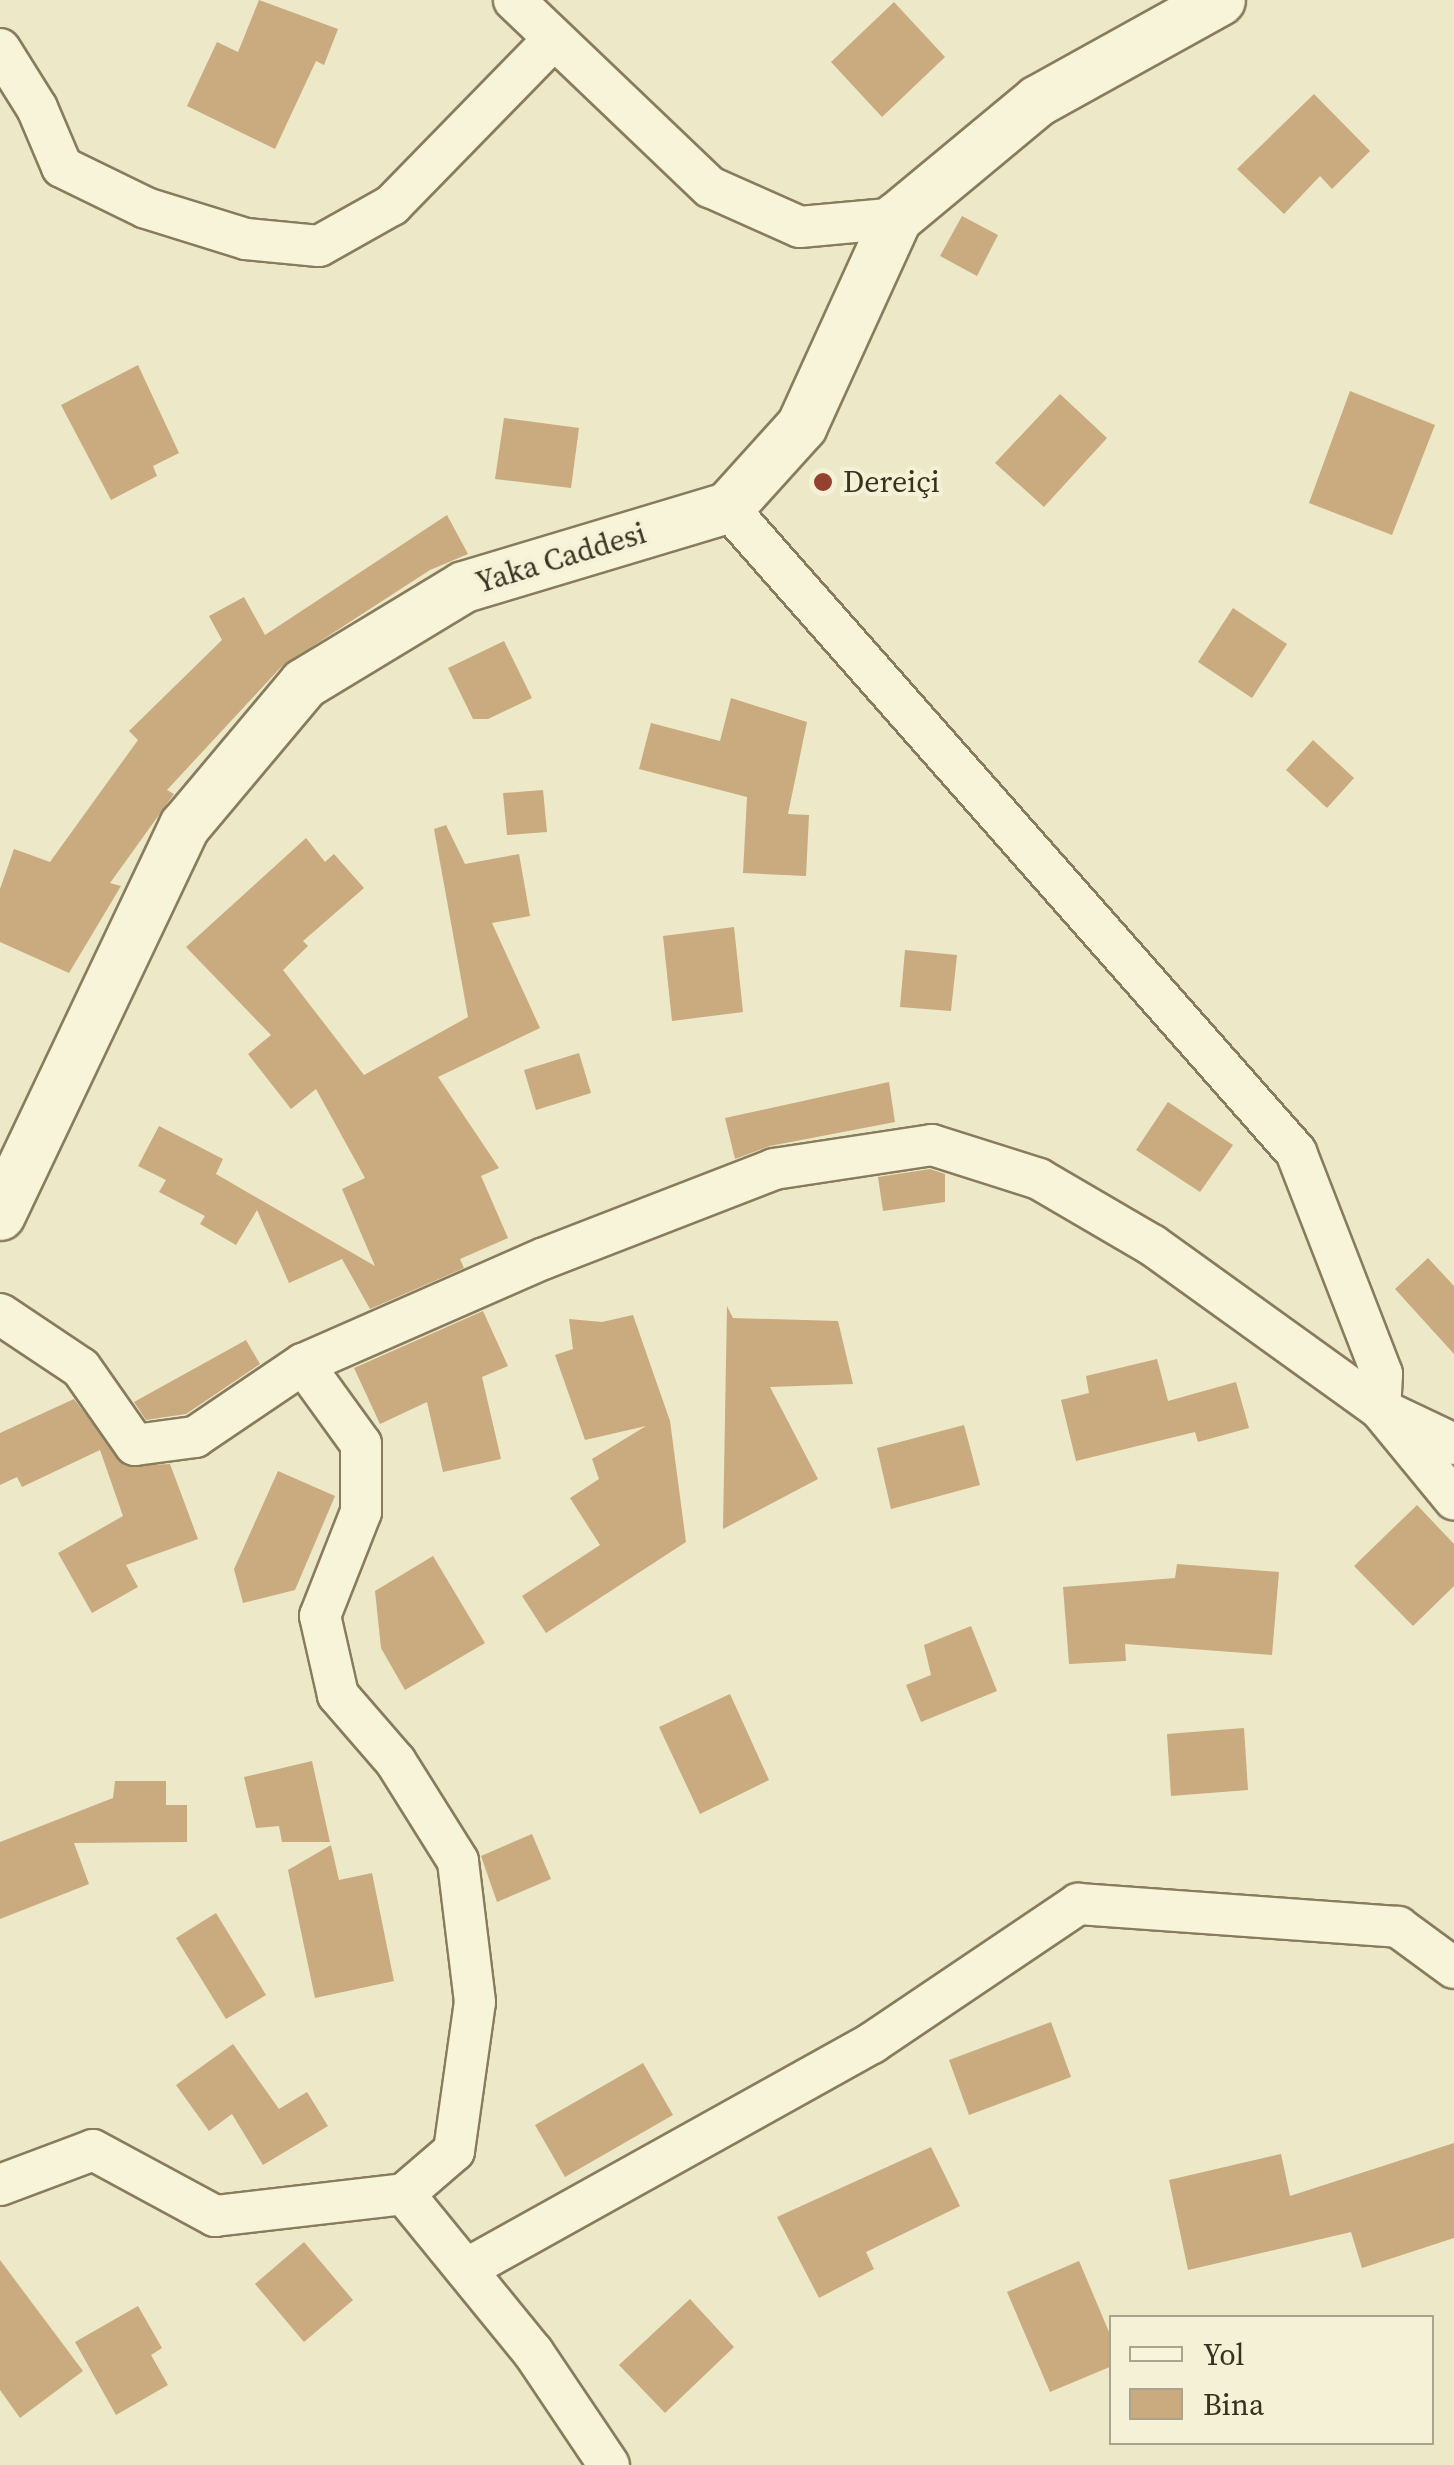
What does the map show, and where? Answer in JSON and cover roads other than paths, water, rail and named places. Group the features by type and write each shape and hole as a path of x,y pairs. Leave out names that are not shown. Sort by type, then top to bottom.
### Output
{"street":[{"path":"514,0 552,41 710,186 800,226 897,218"},
{"path":"1220,0 1038,102 897,218 802,426 728,508 1296,1152 1382,1374 1380,1409 1454,1499"},
{"path":"0,49 37,108 62,167 146,208 246,239 319,246 392,206 552,41"},
{"name":"Yaka Caddesi","path":"0,1215 185,826 304,684 464,587 728,508"},
{"path":"0,1314 81,1368 135,1445 195,1437 303,1364 545,1258 774,1168 932,1145 1039,1179 1088,1207 1292,1341 1380,1409 1454,1444"},
{"path":"0,2185 92,2150 215,2216 404,2194 454,2151 475,2002 458,1860 396,1762 338,1696 320,1616 362,1512 361,1444 303,1364"},
{"path":"466,2269 872,2043 1078,1904 1398,1927 1454,1968"},
{"path":"404,2194 533,2352 609,2465"}],"place":[{"name":"Dereiçi","path":"823,482"}]}
